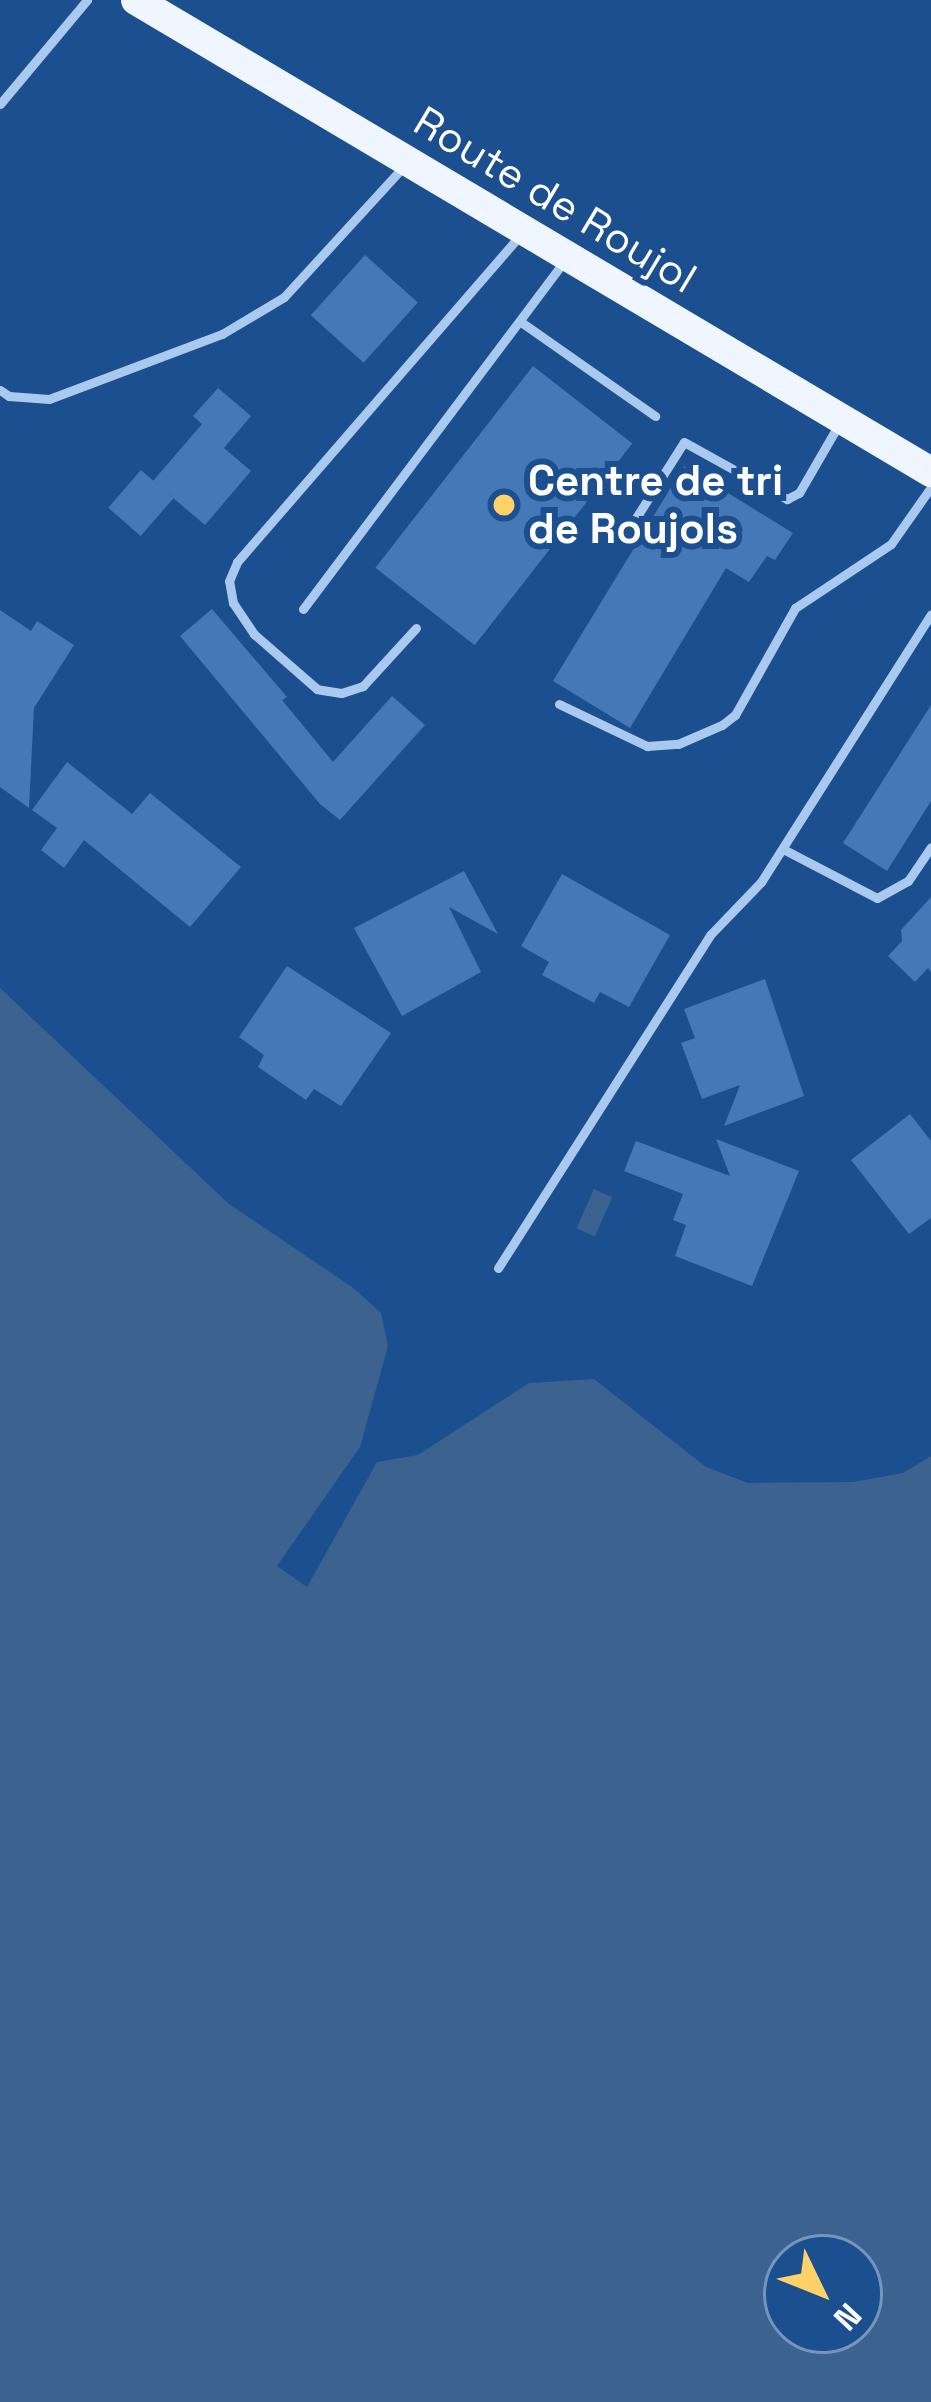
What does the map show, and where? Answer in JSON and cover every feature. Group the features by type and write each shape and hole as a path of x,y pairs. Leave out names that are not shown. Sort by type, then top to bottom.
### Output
{"main road":[{"name":"Route de Roujol","path":"136,0 931,472"}],"lane":[{"path":"0,104 86,0"},
{"path":"3,395 49,398 222,334 284,297 408,161"},
{"path":"416,628 363,686 341,693 317,688 254,634 232,603 230,581 237,562 524,230"},
{"path":"303,609 568,256"},
{"path":"521,322 655,416"},
{"path":"634,521 684,442 787,499 799,493 842,419"},
{"path":"559,704 647,746 678,744 722,725 735,715 795,608 892,544 931,487"},
{"path":"499,1268 710,935 761,882 931,614"},
{"path":"783,849 877,898 908,881 931,847"}],"water":[{"path":"0,988 229,1204 352,1287 381,1313 388,1346 360,1447 377,1462 418,1455 529,1383 594,1379 706,1467 748,1483 853,1482 903,1473 931,1456 931,2402 0,2402"},
{"path":"594,1189 612,1197 595,1236 577,1228"}],"pier":[{"path":"360,1447 377,1462 307,1587 277,1566"}],"building":[{"path":"365,255 418,303 364,363 311,315"},
{"name":"Centre de tri de Roujols","path":"533,366 632,444 475,645 375,568"},
{"path":"218,388 251,416 224,448 251,471 205,525 153,481 202,424 193,416"},
{"path":"684,466 793,533 775,560 767,556 749,582 726,568 630,728 553,681"},
{"path":"141,470 173,498 141,536 108,508"},
{"path":"212,609 287,697 282,700 333,762 392,696 425,725 340,820 320,804 180,636"},
{"path":"0,610 31,631 37,621 74,645 34,708 29,808 0,787"},
{"path":"931,705 931,801 887,871 843,843"},
{"path":"67,762 132,814 150,793 241,867 190,927 84,840 64,868 41,850 57,828 32,810"},
{"path":"464,871 498,934 449,907 481,972 402,1016 354,928"},
{"path":"562,874 670,935 629,1007 600,992 594,1003 542,975 549,962 521,946"},
{"path":"931,897 931,972 928,968 915,982 888,956 902,941 901,930"},
{"path":"287,966 391,1033 341,1106 314,1089 306,1100 258,1067 264,1055 239,1037"},
{"path":"765,979 804,1096 724,1126 740,1085 702,1099 681,1043 695,1038 684,1009"},
{"path":"910,1114 931,1141 931,1218 909,1234 851,1160"},
{"path":"716,1139 799,1171 752,1286 675,1256 686,1225 673,1220 683,1194 624,1171 636,1141 730,1176"}],"place":[{"name":"Centre de tri de Roujols","path":"504,505"}]}
